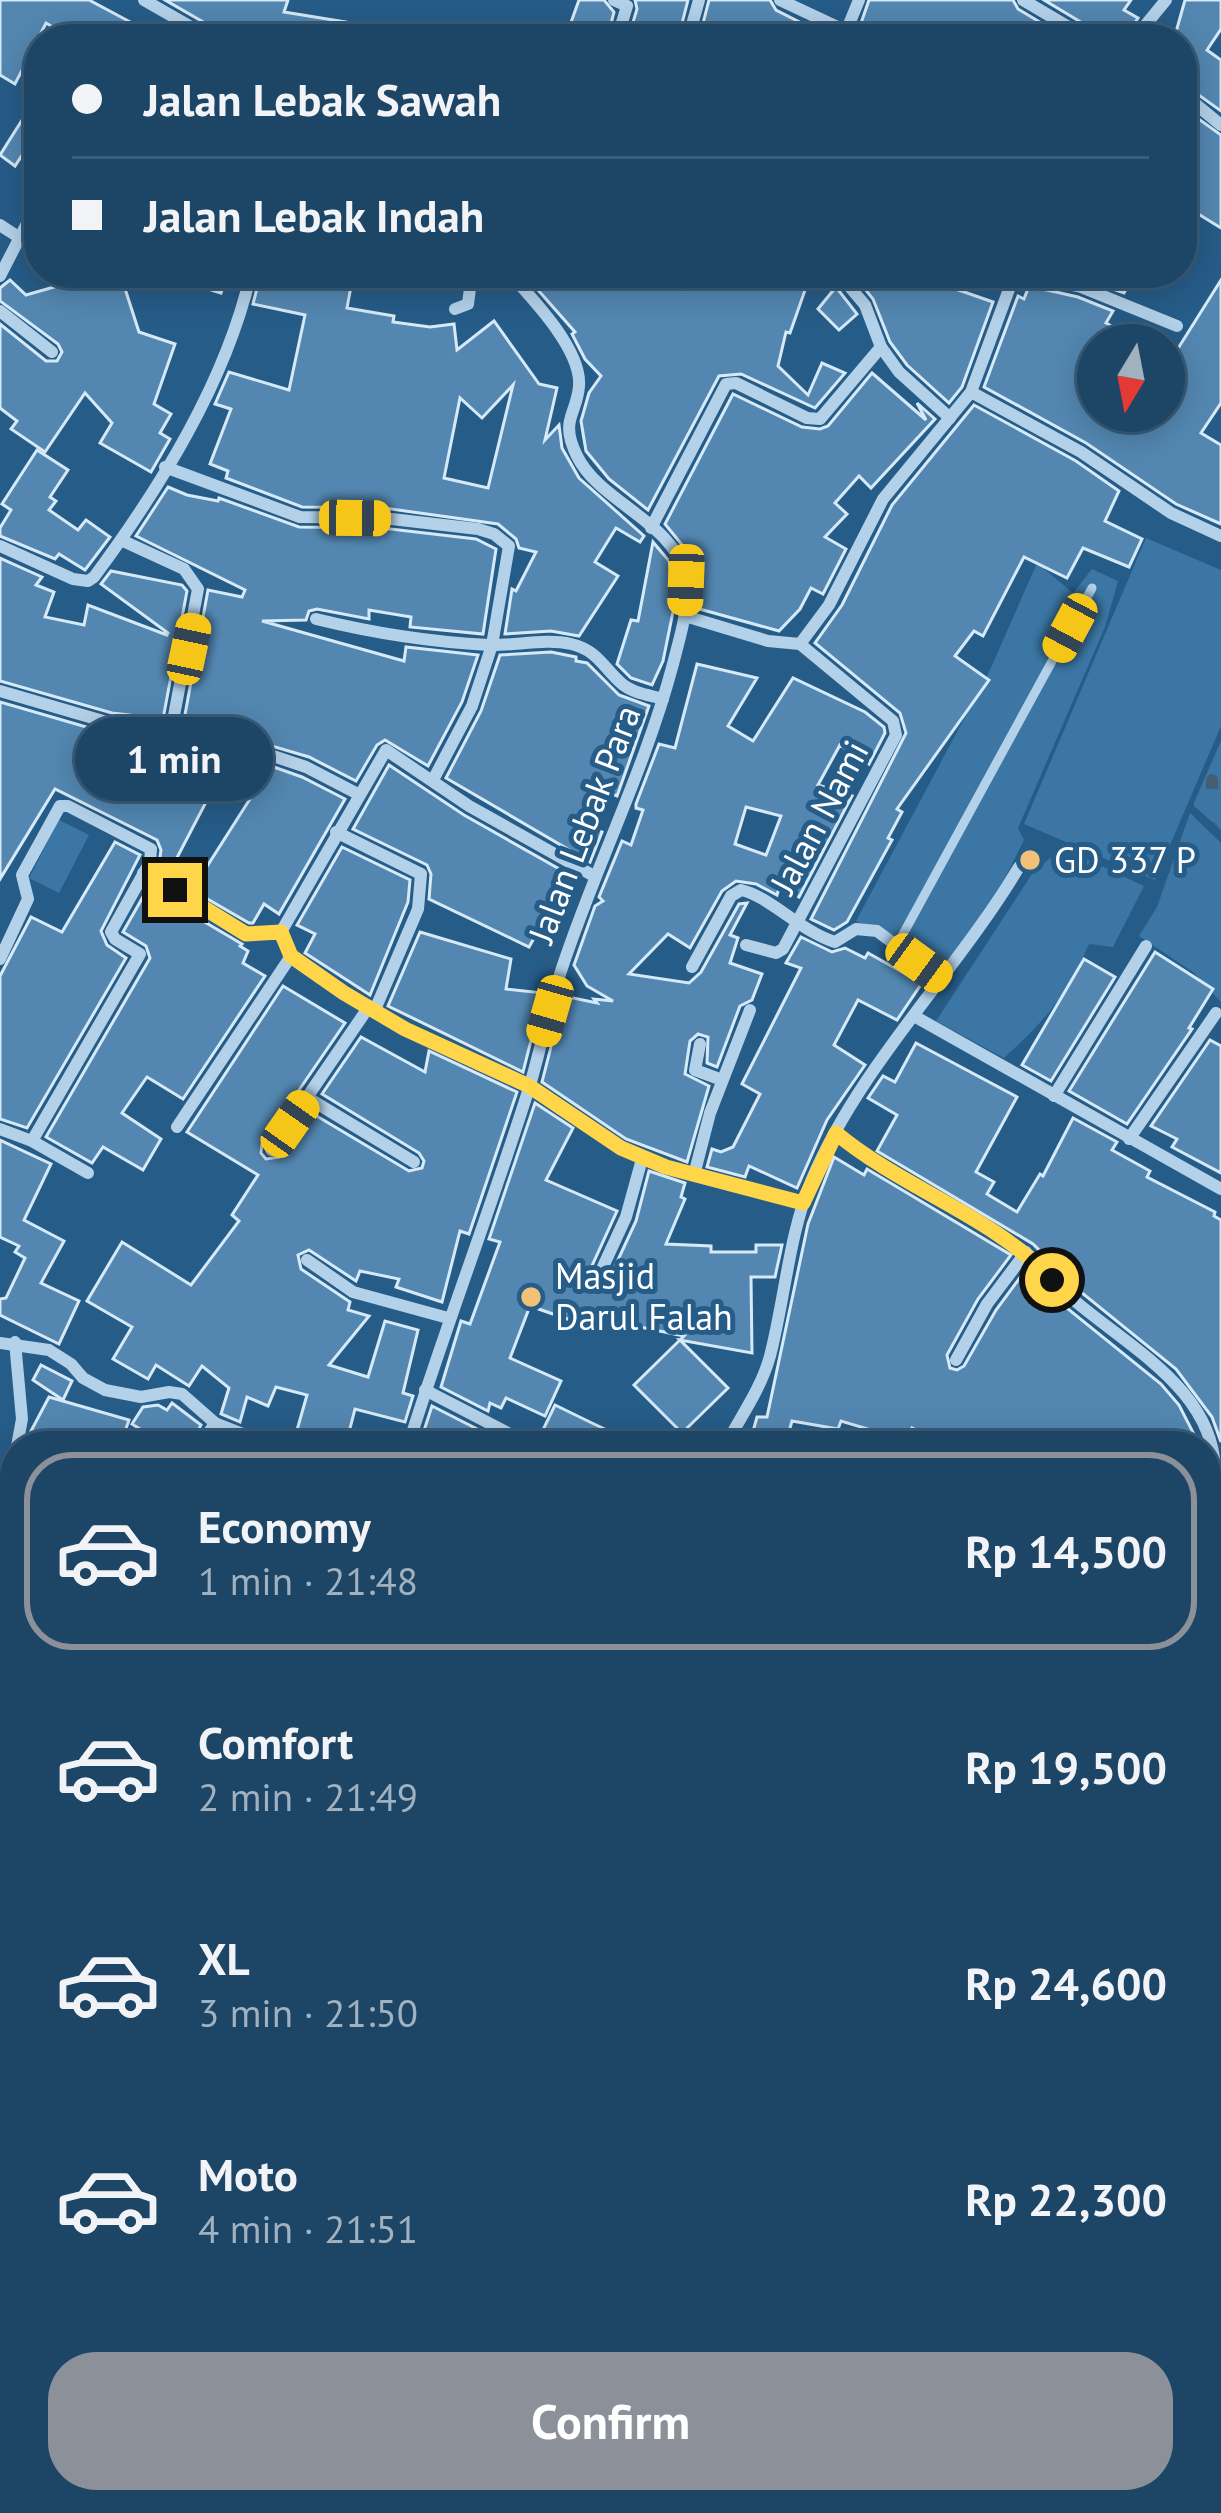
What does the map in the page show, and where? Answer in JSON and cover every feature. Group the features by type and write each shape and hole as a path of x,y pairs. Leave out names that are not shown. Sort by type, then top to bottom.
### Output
{"street":[{"path":"144,0 186,24"},
{"path":"614,0 627,6 622,24"},
{"path":"780,0 824,24"},
{"path":"1023,0 1064,24"},
{"path":"1146,24 1166,0"},
{"path":"1197,105 1221,125"},
{"path":"0,225 20,238"},
{"path":"0,276 24,230"},
{"path":"0,546 73,579 88,580 121,540 218,377 245,288"},
{"path":"455,309 468,304 470,288"},
{"name":"Jalan Lebak Para","path":"412,1431 529,1086 560,973 644,761 685,616 682,563 651,528 602,487 575,453 568,425 580,388 576,365 544,310 523,288"},
{"path":"851,288 865,304 881,347 910,385 950,418"},
{"path":"685,616 768,641 800,644 829,605 883,499 971,392 1011,288"},
{"path":"1084,288 1172,324"},
{"path":"0,311 52,352"},
{"path":"651,528 726,384 736,383 806,418 820,419 881,347"},
{"path":"971,392 1081,452 1171,513 1221,536"},
{"path":"165,467 299,517 383,518 494,534 508,546 492,645 472,706 433,780"},
{"path":"0,691 110,724 162,732 172,726 198,589 184,569 121,540"},
{"path":"316,619 376,634 492,645 575,644 602,658 620,683 663,699"},
{"name":"Jalan Nami","path":"746,945 780,952 897,729 800,644"},
{"path":"172,726 306,767 358,794"},
{"path":"281,932 386,750 469,806 595,876"},
{"path":"0,959 28,899 22,881 25,867 60,806 146,845 152,856 111,932 140,954 32,1141"},
{"path":"272,1150 371,1010 418,909 422,874 336,832"},
{"path":"734,1431 769,1360 803,1203 836,1133 1019,867"},
{"path":"143,873 246,934 281,932"},
{"path":"692,968 731,896 749,891 796,925 836,942 867,927 941,979"},
{"path":"281,932 291,956 371,1010 529,1086 580,1124 642,1159 803,1203"},
{"path":"1054,1096 1146,946"},
{"path":"177,1127 291,956"},
{"path":"694,1175 722,1080 750,1010"},
{"path":"1129,1138 1216,1013"},
{"path":"914,1016 1221,1189"},
{"path":"700,1044 695,1070 722,1080"},
{"path":"308,1098 414,1162"},
{"path":"0,1129 88,1173"},
{"path":"836,1133 876,1165 1026,1252 1066,1293 1176,1384 1208,1431"},
{"path":"601,1271 626,1217 642,1159"},
{"path":"956,1360 987,1304 1026,1252"},
{"path":"307,1260 353,1292 448,1318"},
{"path":"20,1431 22,1419 7,1342 49,1350 105,1390 141,1397 182,1394 215,1423 235,1431"},
{"path":"425,1390 503,1431"},
{"path":"1205,1420 1221,1412"},
{"path":"210,1431 215,1423"}],"lane":[{"path":"896,947 1092,588"}],"green space":[{"path":"1146,538 1221,570 1221,726 1155,880 1024,824"},
{"path":"1037,563 1073,593 1092,569 1118,581 1105,627 1018,828 1024,840 1005,878 942,973 856,921 989,672"},
{"path":"1221,741 1221,830 1193,805"},
{"path":"1190,813 1221,843 1221,1002 1193,972 1139,936 1157,907"},
{"path":"59,820 89,835 59,893 29,878"},
{"path":"1063,848 1144,886 1113,947 1089,944 1054,1006 1004,1058 936,1021 1034,871"}],"building":[{"path":"0,0 89,0 134,24 24,24 24,66 15,84 0,75"},
{"path":"165,0 288,0 284,12 346,22 346,24 207,24"},
{"path":"579,0 604,0 614,12 611,24 570,24"},
{"path":"635,0 688,0 682,24 632,24"},
{"path":"709,0 770,0 776,10 804,24 703,24"},
{"path":"869,0 1013,0 1018,9 1043,24 861,24"},
{"path":"1044,0 1131,0 1124,10 1138,18 1134,24 1084,24"},
{"path":"1185,0 1221,0 1221,29 1207,50 1221,60 1221,111 1197,94 1197,24 1178,24"},
{"path":"24,117 24,152 15,166 0,155"},
{"path":"1197,118 1221,135 1221,228 1197,213"},
{"path":"10,280 26,295 50,288 125,288 139,332 175,344 154,404 171,414 160,433 170,439 151,472 100,443 112,423 85,393 45,452 11,429 17,421 0,408 0,324 46,361 57,361 62,352 58,344 0,301 0,288"},
{"path":"1221,280 1221,403 1201,433 1221,445 1221,524 1176,504 1086,443 984,387 1018,296 1024,299 1028,288 1078,297 1113,311 1106,323 1077,324 1077,432 1185,432 1185,337"},
{"path":"257,288 351,288 347,308 394,316 393,322 430,327 454,324 457,350 494,321 539,384 557,388 545,440 559,425 562,448 579,478 644,536 640,542 616,528 595,562 618,576 579,636 551,631 505,634 512,589 516,591 536,552 519,548 516,539 498,524 384,508 302,507 226,478 228,471 210,464 231,409 215,404 229,372 289,390 305,315 253,304","holes":["513,385 488,488 444,478 460,398 482,418"]},
{"path":"536,288 806,288 790,333 786,332 778,366 808,395 822,363 845,373 815,408 741,374 719,376 648,510 609,479 586,451 581,421 589,393 601,376 585,359 575,332"},
{"path":"837,288 857,314 839,330 818,309"},
{"path":"864,288 953,288 993,302 962,387 949,403 907,365 890,342"},
{"path":"872,373 926,420 917,403 935,419 871,488 859,476 835,503 847,514 825,537 846,549 823,594 811,588 800,609 779,631 696,608 695,571 687,551 665,524 733,394 802,427 820,429 828,426"},
{"path":"974,405 1076,461 1119,491 1105,521 1142,539 1129,567 1083,548 1067,578 1024,557 983,636 974,631 955,656 989,680 897,809 902,812 888,838 892,840 847,922 834,930 811,919 906,733 900,713 815,643 842,605 892,505"},
{"path":"37,450 68,470 50,497 56,501 49,510 78,530 86,520 110,537 85,570 59,554 55,559 0,536 11,510 2,504"},
{"path":"168,487 187,495 219,498 299,527 382,528 476,539 496,549 483,634 410,627 411,617 369,610 369,619 317,609 309,611 306,620 262,621 404,661 406,647 478,655 462,702 428,766 385,740 377,745 356,781 309,757 184,720 208,590 242,597 245,590 136,536"},
{"path":"653,542 669,561 676,597 663,661 652,685 631,678 617,664 631,620 638,621"},
{"path":"0,558 42,577 36,585 54,592 45,617 84,625 88,605 167,635 101,584 111,571 182,585 187,591 163,719 112,713 0,681"},
{"path":"551,652 587,663 619,695 649,706 617,796 596,787 581,822 602,832 590,862 446,778 481,711 500,655"},
{"path":"697,664 757,678 728,726 753,741 793,678 865,712 885,733 869,764 840,745 818,785 852,796 799,897 779,888 777,895 756,884 736,881 722,891 690,948 668,934 629,974 689,983 701,972 739,904 747,903 730,935 738,938 730,963 762,974 752,1000 740,1006 717,1067 707,1063 708,1037 698,1034 690,1041 685,1074 709,1086 687,1162 626,1139 542,1082 564,996 597,1003 594,999 613,1001 587,986 574,965 595,906 603,901 599,897 622,841 631,845 643,810 636,804 659,744 675,748","holes":["746,807 781,816 766,855 735,844"]},
{"path":"0,702 107,733 160,742 172,738 230,756 168,875 158,870 161,850 157,840 55,789 0,879"},
{"path":"389,765 464,815 570,875 529,947 429,899 427,865 353,829"},
{"path":"271,766 345,799 279,914 264,904 249,923 192,890"},
{"path":"115,842 140,855 101,931 107,945 126,958 27,1128 0,1119 0,976 31,917 62,932"},
{"path":"342,847 410,880 408,902 370,995 305,953 315,934 297,925"},
{"path":"148,888 157,894 151,904 175,918 181,908 242,944 248,951 243,963 265,976 183,1099 147,1077 122,1113 161,1139 143,1170 103,1147 92,1163 46,1137 150,958 146,946 123,932"},
{"path":"420,932 511,959 506,989 543,993 523,1072 388,1006"},
{"path":"801,937 832,952 845,948 865,958 868,953 922,983 897,1020 858,1000 834,1045 865,1065 827,1120 797,1188 749,1166 745,1177 707,1167 712,1149 721,1152 733,1147 760,1094 742,1084 801,968 786,963"},
{"path":"1155,952 1213,989 1192,1029 1127,1124 1069,1091"},
{"path":"1084,959 1115,977 1051,1081 1022,1065"},
{"path":"283,986 345,1023 262,1144 266,1159 279,1157 310,1112 409,1171 422,1168 419,1153 322,1094 361,1037 425,1072 429,1051 517,1092 469,1234 460,1231 442,1302 396,1287 399,1279 360,1271 356,1281 309,1250 298,1255 301,1269 350,1302 348,1310 369,1316 329,1365 368,1377 385,1321 418,1330 403,1393 413,1396 405,1422 355,1409 349,1431 297,1430 307,1395 276,1387 268,1406 247,1397 240,1422 221,1414 229,1388 202,1366 189,1386 156,1365 148,1379 113,1359 132,1327 87,1301 122,1242 191,1285 239,1221 232,1215 258,1175 187,1132"},
{"path":"1210,1040 1221,1046 1221,1173 1172,1147 1177,1139 1151,1126"},
{"path":"916,1043 1017,1097 976,1172 994,1182 987,1194 1017,1212 1040,1174 1043,1176 1073,1118 1117,1142 1112,1150 1150,1171 1147,1177 1215,1212 1221,1220 1221,1431 1176,1369 1082,1293 1033,1244 877,1151 897,1115 868,1098 883,1076 895,1082"},
{"path":"535,1103 573,1128 546,1180 617,1211 591,1268 596,1280 611,1275 636,1221 649,1171 685,1183 681,1197 685,1199 666,1244 711,1246 711,1252 756,1252 756,1245 782,1245 775,1277 751,1277 752,1353 680,1340 728,1388 680,1431 634,1385 684,1336 576,1314 573,1321 530,1306 510,1358 561,1381 545,1416 506,1398 501,1408 490,1403 488,1411 441,1387 461,1321 470,1324 500,1242 489,1239"},
{"path":"0,1140 51,1164 24,1220 64,1241 41,1283 79,1301 59,1344 0,1315 0,1299 6,1298 25,1258 15,1252 19,1246 0,1237"},
{"path":"834,1157 864,1175 867,1169 1011,1255 978,1299 947,1355 950,1368 964,1366 1027,1268 1068,1309 1161,1384 1192,1431 874,1431 841,1421 838,1429 792,1421 789,1431 753,1431 757,1417 767,1417 808,1224"},
{"path":"41,1365 72,1381 63,1400 33,1380"},
{"path":"49,1397 129,1420 125,1431 31,1431"},
{"path":"172,1403 201,1425 198,1431 143,1431 132,1424 143,1407 158,1405 167,1410"},
{"path":"555,1405 610,1431 542,1431"},
{"path":"432,1406 481,1431 424,1431"}],"place":[{"name":"GD 337 P","path":"1030,860"},
{"name":"Masjid Darul Falah","path":"531,1297"}],"route":[{"path":"175,890 246,934 281,932 291,956 344,993 405,1029 529,1086 580,1124 642,1159 803,1203 836,1133 876,1165 1026,1252 1052,1280"}]}
